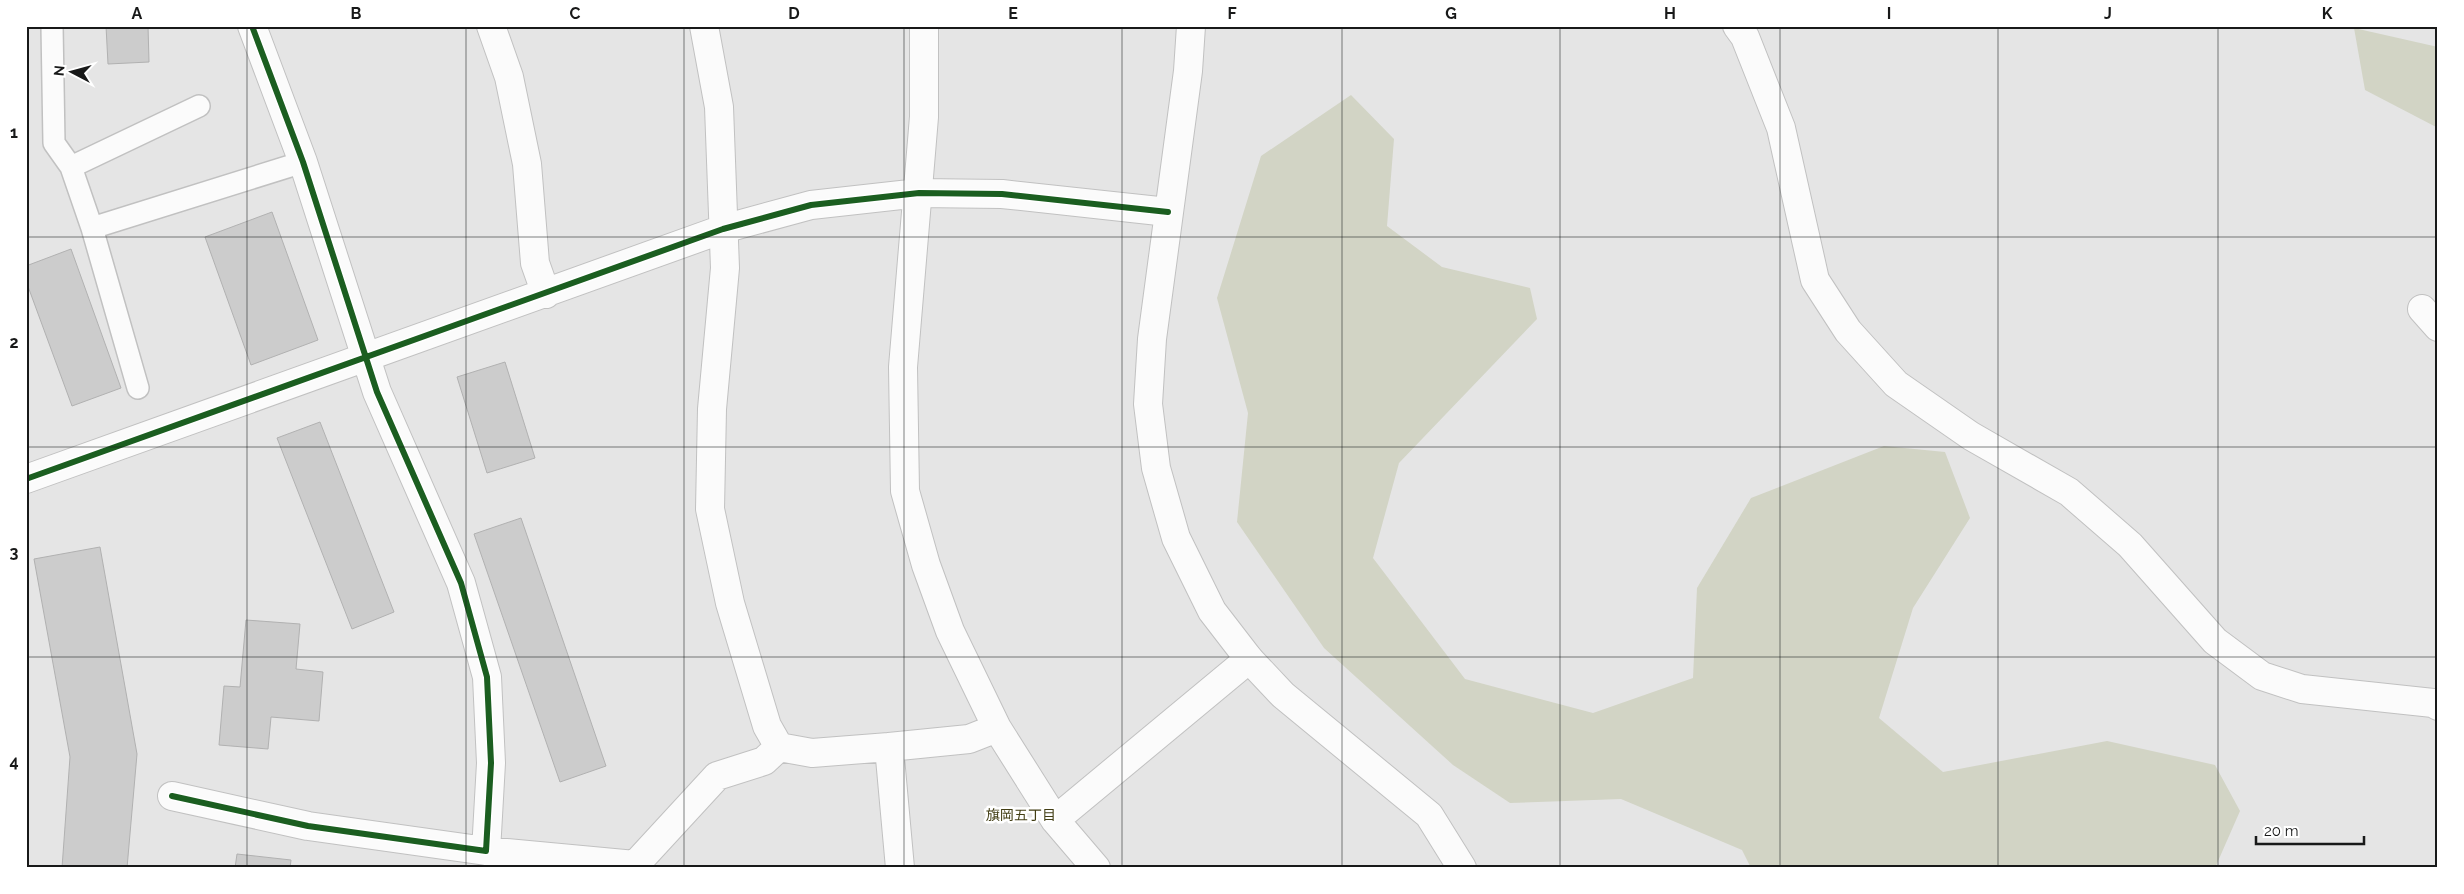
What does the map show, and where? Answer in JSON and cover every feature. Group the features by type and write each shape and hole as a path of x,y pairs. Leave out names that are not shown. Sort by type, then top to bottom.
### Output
{"street":[{"path":"252,26 303,162 377,392 461,584 487,677 491,763 486,852"},
{"path":"491,26 509,77 527,164 535,263 546,294"},
{"path":"704,26 719,107 725,268 712,409 710,509 730,603 767,726 779,747"},
{"path":"924,26 924,117 904,367 905,491 926,565 950,631 997,728 1055,820 1096,868"},
{"path":"1191,26 1188,71 1152,339 1148,404 1156,468 1176,538 1212,611 1249,659 1282,695 1429,815 1462,868"},
{"path":"1737,26 1745,37 1780,128 1815,280 1848,331 1896,384 1971,436 2069,492 2130,545 2215,641 2262,676 2302,689 2433,703 2438,706"},
{"path":"26,479 723,229 811,205 919,193 1002,194 1168,212"},
{"path":"1055,820 1249,659"},
{"path":"779,747 812,752 889,747 969,739 997,728"},
{"path":"172,796 308,826 486,852 635,865 717,776 764,761 779,747"},
{"path":"889,747 900,868"}],"lane":[{"path":"52,26 54,143 71,167 92,228 138,388"},
{"path":"71,167 200,106"},
{"path":"92,228 303,162"}],"shaded area":[{"path":"2354,28 2438,47 2438,128 2365,90"},
{"path":"1351,95 1394,139 1387,226 1442,267 1530,288 1537,319 1399,463 1373,558 1465,679 1593,713 1693,678 1697,588 1751,498 1884,446 1945,452 1970,518 1913,608 1879,718 1943,772 2107,741 2215,765 2240,811 2215,868 1751,868 1742,850 1621,799 1510,803 1453,765 1324,648 1237,522 1248,413 1217,298 1261,156"}],"building":[{"path":"106,26 148,26 149,62 108,64"},
{"path":"272,212 318,340 251,365 205,237"},
{"path":"71,249 121,388 72,406 26,281 26,266"},
{"path":"505,362 535,458 487,473 457,377"},
{"path":"320,422 394,612 352,629 277,438"},
{"path":"521,518 606,766 560,782 474,534"},
{"path":"100,547 137,754 127,868 62,868 70,757 34,559"},
{"path":"246,620 300,624 296,669 323,672 319,721 271,717 268,749 219,745 224,686 240,687"},
{"path":"237,854 291,860 290,868 235,868"}],"cycle path":[{"path":"172,796 308,826 486,851 491,763 487,677 461,583 377,392 303,162 252,26"},
{"path":"26,479 723,229 811,205 919,193 1002,194 1168,212"}],"district":[{"name":"旗岡五丁目","path":"1021,815"}]}
